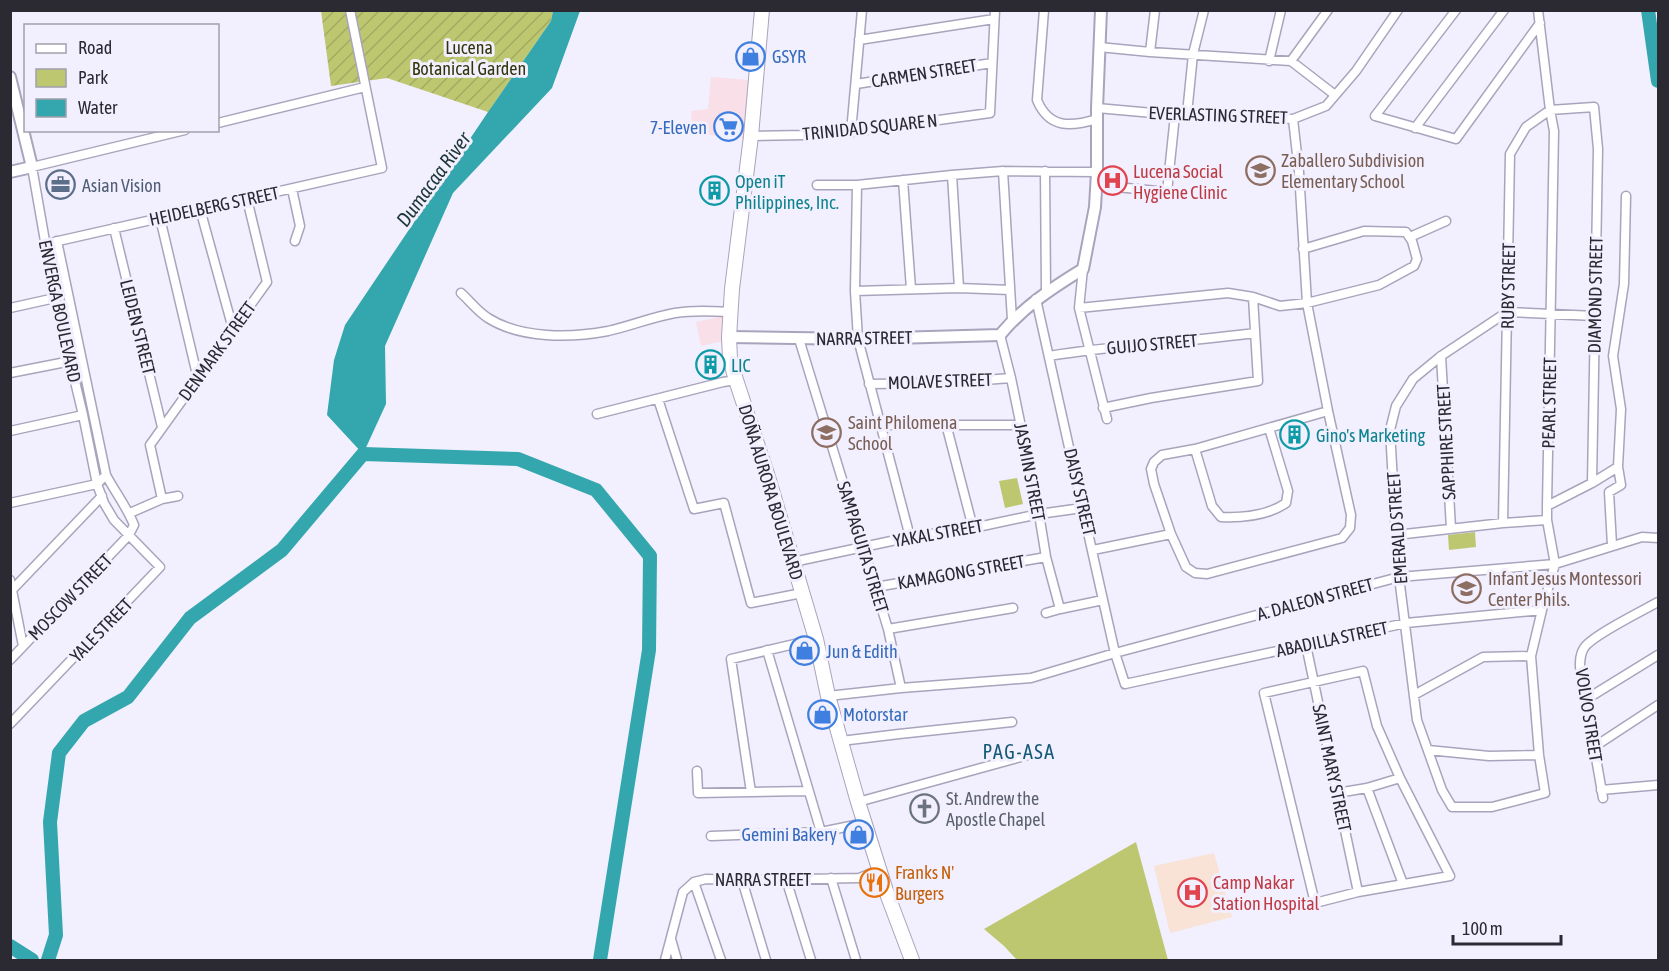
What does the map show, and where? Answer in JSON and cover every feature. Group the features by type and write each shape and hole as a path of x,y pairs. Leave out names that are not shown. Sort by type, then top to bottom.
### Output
{"main road":[{"name":"DOÑA AURORA BOULEVARD","path":"762,10 751,136 730,312 730,359 816,639 828,696 858,802 879,870 912,960"}],"street":[{"path":"219,123 365,87 350,10"},
{"path":"851,132 862,10"},
{"path":"1044,10 1037,100 1042,111 1052,120 1065,123 1080,124 1097,120"},
{"path":"1101,10 1097,172 1093,223 1083,269 1079,308 1107,419"},
{"path":"1150,52 1155,10"},
{"path":"1187,114 1193,54 1204,10"},
{"path":"1269,61 1281,10"},
{"path":"1291,61 1328,10"},
{"name":"EVERLASTING STREET","path":"1097,108 1175,115 1293,119 1326,106 1356,71 1398,10"},
{"path":"1455,10 1375,116 1456,139 1540,23"},
{"path":"1415,128 1504,10"},
{"name":"PEARL STREET","path":"1538,10 1554,131 1547,520 1555,564 1531,656 1539,755 1545,793"},
{"path":"860,40 994,15 992,63"},
{"path":"1099,47 1291,61 1335,95"},
{"name":"TRINIDAD SQUARE N","path":"751,136 851,132 990,113 992,63"},
{"name":"CARMEN STREET","path":"856,84 992,63"},
{"name":"ENVERGA BOULEVARD","path":"10,78 32,167 56,298 98,484 114,520 129,535"},
{"name":"HEIDELBERG STREET","path":"45,244 382,168 365,87"},
{"name":"DIAMOND STREET","path":"1550,110 1594,106 1598,149 1592,483"},
{"name":"RUBY STREET","path":"1503,523 1510,154 1526,127 1550,110"},
{"path":"1096,185 1167,192 1175,115"},
{"path":"1293,119 1299,172 1307,303 1351,515 1350,528 1342,538 1207,574 1195,573 1186,567 1171,534 1154,484 1151,468 1154,462 1162,455 1196,449 1328,411"},
{"path":"10,172 176,132"},
{"path":"817,185 857,185 1003,171 1097,172"},
{"path":"1003,171 1012,320"},
{"path":"1045,171 1046,291"},
{"path":"952,175 959,288"},
{"path":"903,180 911,289"},
{"path":"857,185 855,291 858,339 910,537"},
{"path":"292,189 300,226 295,241"},
{"path":"1612,546 1609,492 1621,485 1618,466 1621,409 1613,356 1624,284 1626,196"},
{"name":"DENMARK STREET","path":"162,499 150,445 267,282 247,199"},
{"path":"200,209 233,329"},
{"path":"160,218 198,379"},
{"path":"1410,237 1446,221"},
{"name":"LEIDEN STREET","path":"114,228 162,427"},
{"path":"1079,308 1228,293 1253,297 1280,306 1307,303 1378,285 1414,266 1417,259 1410,237 1406,232 1364,231 1303,249"},
{"path":"57,241 106,475 135,525 129,535"},
{"path":"1000,334 1012,320 1046,291 1083,269"},
{"path":"855,291 959,288 1010,290"},
{"path":"461,293 486,317 503,326 538,335 578,335 609,331 673,313 694,310 730,312"},
{"path":"1103,408 1258,381 1253,297"},
{"path":"10,308 56,298"},
{"name":"DAISY STREET","path":"1036,299 1115,653 1125,684"},
{"path":"1507,312 1595,316"},
{"name":"EMERALD STREET","path":"1507,312 1441,356 1413,379 1396,406 1390,430 1399,577 1417,720 1442,789 1452,807 1492,807 1545,793"},
{"name":"GUIJO STREET","path":"1049,356 1255,333"},
{"name":"NARRA STREET","path":"729,337 858,339 1000,334"},
{"name":"JASMIN STREET","path":"1000,334 1011,378 1046,557 1060,609"},
{"name":"SAMPAGUITA STREET","path":"799,339 876,587 901,688"},
{"name":"SAPPHIRE STREET","path":"1441,356 1451,528"},
{"path":"10,374 71,361"},
{"name":"MOLAVE STREET","path":"869,384 945,383 1011,378"},
{"path":"597,414 736,380"},
{"path":"658,399 694,509 724,503 751,603 802,593"},
{"path":"10,431 83,416"},
{"path":"946,424 973,528"},
{"path":"880,425 1020,425"},
{"path":"1196,449 1212,506 1221,517 1240,518 1278,509 1286,503 1288,492 1269,428"},
{"path":"1547,506 1592,483 1618,466"},
{"path":"10,503 98,484 106,475"},
{"path":"12,590 102,496"},
{"path":"130,513 162,499 178,496"},
{"name":"YAKAL STREET","path":"793,562 910,537 1082,508"},
{"path":"1396,535 1547,520"},
{"path":"1093,550 1171,534"},
{"name":"MOSCOW STREET","path":"10,660 129,535"},
{"name":"YALE STREET","path":"10,724 160,567 129,535"},
{"name":"A. DALEON STREET","path":"828,696 1031,678 1115,653 1399,577 1555,564 1642,537 1659,538"},
{"name":"KAMAGONG STREET","path":"876,587 1046,557"},
{"path":"10,580 23,646"},
{"path":"1046,613 1103,600"},
{"name":"VOLVO STREET","path":"1659,602 1592,640 1586,645 1580,657 1585,700 1602,794 1659,785"},
{"path":"888,629 1013,608"},
{"name":"ABADILLA STREET","path":"1125,684 1406,623 1542,609"},
{"path":"751,792 731,659 816,639"},
{"name":"SAINT MARY STREET","path":"1306,645 1358,892"},
{"path":"767,650 820,832"},
{"path":"1414,695 1483,657 1531,656"},
{"path":"1585,700 1659,656"},
{"path":"1363,671 1377,726 1400,778 1450,876 1358,892 1315,903 1264,693 1314,682 1363,671"},
{"path":"1594,747 1659,705"},
{"path":"841,741 1012,722"},
{"path":"1428,750 1489,756 1539,755"},
{"path":"858,802 1028,755"},
{"path":"697,771 698,793 808,790"},
{"path":"1337,793 1367,788 1400,778"},
{"path":"1367,788 1403,884"},
{"path":"711,836 820,832 865,823"},
{"name":"NARRA STREET","path":"665,960 683,892 694,882 706,879 860,878 879,870"},
{"path":"831,878 856,960"},
{"path":"786,879 812,960"},
{"path":"742,880 766,960"},
{"path":"694,882 721,960"},
{"path":"671,938 677,960"}],"shaded area":[{"path":"711,77 749,80 744,138 693,131 691,111 708,109"},
{"path":"723,316 723,341 701,346 696,322"},
{"name":"Camp Nakar Station Hospital","path":"1214,853 1232,917 1170,933 1154,866"}],"green space":[{"name":"Lucena Botanical Garden","path":"321,11 553,11 551,21 488,112 387,78 331,86"},
{"path":"1017,478 1023,504 1005,508 999,481"},
{"path":"1475,532 1476,547 1449,550 1448,535"},
{"path":"1136,842 1168,960 1017,960 984,929"}],"water":[{"path":"553,11 580,11 552,88 453,193 385,346 386,404 363,454 327,415 334,360 345,325 551,21"}],"waterway":[{"path":"1648,10 1658,81"},
{"path":"363,454 518,459 596,490 650,556 649,650 600,960"},
{"path":"48,960 56,935 50,822 59,753 84,721 128,697 190,618 282,550 363,454"},
{"path":"10,946 32,960"}],"place":[{"name":"GSYR","path":"751,56"},
{"name":"7-Eleven","path":"728,127"},
{"name":"Zaballero Subdivision Elementary School","path":"1260,170"},
{"name":"Lucena Social Hygiene Clinic","path":"1112,181"},
{"name":"Asian Vision","path":"61,185"},
{"name":"Open iT Philippines, Inc.","path":"714,191"},
{"name":"LIC","path":"710,365"},
{"name":"Saint Philomena School","path":"827,432"},
{"name":"Gino's Marketing","path":"1295,435"},
{"name":"Infant Jesus Montessori Center Phils.","path":"1467,588"},
{"name":"Jun & Edith","path":"805,651"},
{"name":"Motorstar","path":"822,714"},
{"name":"St. Andrew the Apostle Chapel","path":"925,808"},
{"name":"Gemini Bakery","path":"858,834"},
{"name":"Franks N' Burgers","path":"874,882"},
{"name":"Camp Nakar Station Hospital","path":"1192,892"}],"district":[{"name":"PAG-ASA","path":"1019,751"}],"water label":[{"name":"Dumacaa River","path":"433,179"}]}
